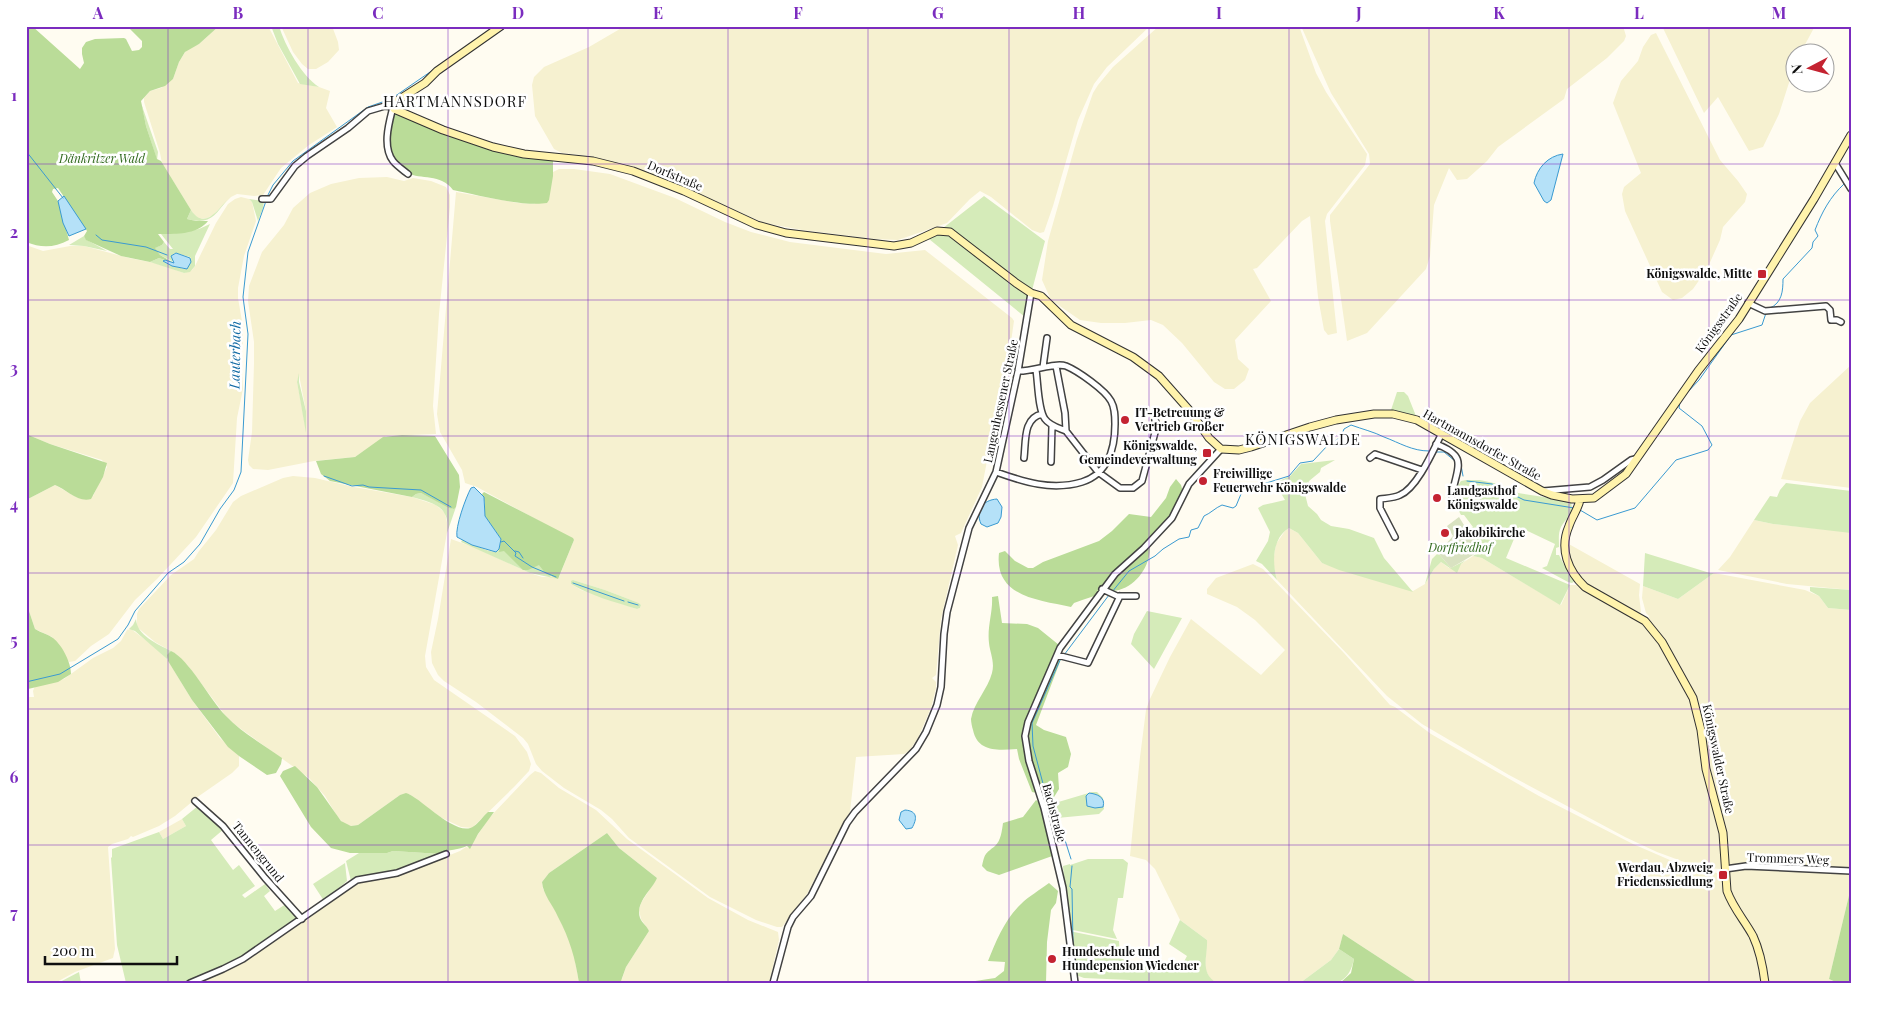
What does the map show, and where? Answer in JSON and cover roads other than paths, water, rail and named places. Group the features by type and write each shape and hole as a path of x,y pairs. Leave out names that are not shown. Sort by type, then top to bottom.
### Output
{"street":[{"path":"408,174 394,163 387,143 388,125 395,102 425,83 437,71 501,26"},
{"path":"265,200 273,198 295,166 348,128 368,111 384,106 393,107"},
{"name":"Dorfstraße","path":"393,107 397,111 409,116 492,147 524,154 593,161 633,171 684,191 757,225 786,233 894,246 911,243 937,231 950,232 987,262 1031,293"},
{"name":"Königsstraße","path":"1579,503 1604,492 1626,474 1698,371 1739,319 1851,135"},
{"path":"1835,163 1848,183"},
{"path":"1031,293 1041,296 1071,325 1133,357 1159,376 1190,411 1208,438 1221,448"},
{"name":"Langenhessener Straße","path":"773,983 788,927 793,917 811,896 847,823 855,812 910,756 929,726 941,687 947,612 966,535 996,472 1018,371 1031,293"},
{"path":"1748,303 1768,311 1826,306 1830,310 1831,320 1840,322"},
{"path":"1043,367 1047,338"},
{"path":"996,472 1026,482 1052,486 1083,481 1098,472 1107,462 1113,448 1115,416 1112,402 1105,393 1065,365 1043,367 1028,372 1018,371"},
{"path":"1056,366 1065,413 1066,431"},
{"path":"1036,370 1042,414 1045,420 1052,426 1066,431 1098,472 1120,488 1129,489 1140,484 1148,465 1158,425 1155,420"},
{"path":"1024,458 1028,423 1032,417 1042,414"},
{"name":"Hartmannsdorfer Straße","path":"1221,448 1239,450 1323,423 1374,414 1393,414 1412,418 1542,491 1579,503"},
{"path":"1051,462 1052,426"},
{"path":"1395,537 1380,508 1380,500 1400,496 1405,492 1422,470 1441,434"},
{"path":"1436,444 1454,453 1458,464 1452,497"},
{"name":"Bachstraße","path":"1075,983 1063,888 1029,761 1025,736 1028,722 1061,656 1102,589 1172,518 1189,484 1221,448"},
{"path":"1370,458 1375,454 1422,470"},
{"path":"1542,491 1590,486 1603,480 1635,459"},
{"name":"Königswalder Straße","path":"1579,503 1566,534 1565,551 1568,566 1585,587 1645,621 1662,642 1693,698 1701,730 1706,769 1723,833 1727,891 1756,943 1765,983"},
{"path":"1102,589 1120,596 1136,596"},
{"path":"1061,656 1088,663 1120,596"},
{"name":"Tannengrund","path":"196,801 223,826 265,878 302,919"},
{"path":"190,983 223,970 243,959 357,880 397,873 446,854"},
{"name":"Trommers Weg","path":"1725,868 1746,866 1851,871"}],"water":[{"path":"1563,154 1551,200 1547,203 1534,183 1535,178 1548,160"},
{"path":"64,196 86,229 69,236 63,223 58,201"},
{"path":"176,253 190,258 191,262 187,269 172,266 163,261 174,263 171,256"},
{"path":"474,487 484,497 485,516 501,539 499,549 496,552 472,545 457,537 459,519 471,488"},
{"path":"997,499 1002,507 1001,517 998,523 987,527 981,524 979,519 980,510 988,501"},
{"path":"1089,793 1102,798 1103,807 1087,806 1086,796"},
{"path":"905,810 912,812 915,816 912,828 906,829 899,820 901,812"}],"waterway":[{"name":"Lauterbach","path":"497,33 507,26"},
{"name":"Lauterbach","path":"441,64 474,41"},
{"name":"Lauterbach","path":"267,197 273,185 293,161 368,107 391,99 433,70"},
{"path":"26,151 63,198"},
{"path":"1770,308 1779,300 1783,279 1812,248 1813,242 1818,236 1815,230 1821,217 1827,205 1844,184"},
{"name":"Lauterbach","path":"26,682 60,674 118,639 135,611 168,573 184,562 200,544 220,509 234,490 241,472 248,334 243,297 248,252 266,201"},
{"path":"96,235 102,240 146,247 167,255"},
{"path":"1685,395 1699,380 1731,335 1762,325 1766,313"},
{"path":"1580,510 1597,520 1635,508 1676,460 1708,450 1712,445 1702,426 1679,408 1680,402"},
{"path":"1342,434 1344,429 1351,425 1412,448 1429,451"},
{"path":"1112,592 1129,571 1179,539 1189,537 1191,530 1198,528 1204,516 1222,505 1233,508 1236,506 1241,494 1247,489 1289,476 1300,463 1313,461 1328,445 1338,439"},
{"path":"1435,452 1444,452 1455,461"},
{"path":"1461,465 1463,476"},
{"path":"324,476 352,486 363,485 421,490 451,507"},
{"path":"1467,481 1492,484 1524,500 1574,508"},
{"path":"501,542 504,541 516,553 515,556 532,567 556,577"},
{"path":"515,551 519,552 523,558"},
{"path":"573,583 624,601"},
{"path":"1064,655 1109,595"},
{"path":"628,602 638,605"},
{"path":"1061,658 1032,723 1033,746 1054,825 1064,837 1071,859"},
{"path":"1072,866 1070,887 1072,889 1073,944"},
{"path":"1074,953 1078,983"}],"place":[{"name":"Königswalde, Mitte","path":"1762,274"},
{"name":"IT-Betreuung & Vertrieb Großer","path":"1125,420"},
{"name":"Königswalde, Gemeindeverwaltung","path":"1207,453"},
{"name":"Freiwillige Feuerwehr Königswalde","path":"1203,481"},
{"name":"Landgasthof Königswalde","path":"1437,498"},
{"name":"Jakobikirche","path":"1445,533"},
{"name":"Werdau, Abzweig Friedenssiedlung","path":"1723,875"},
{"name":"Hundeschule und Hundepension Wiedener","path":"1052,959"}],"district":[{"name":"HARTMANNSDORF","path":"455,102"},
{"name":"KÖNIGSWALDE","path":"1303,440"}],"park label":[{"name":"Dänkritzer Wald","path":"102,159"},
{"name":"Dorffriedhof","path":"1460,548"}]}
